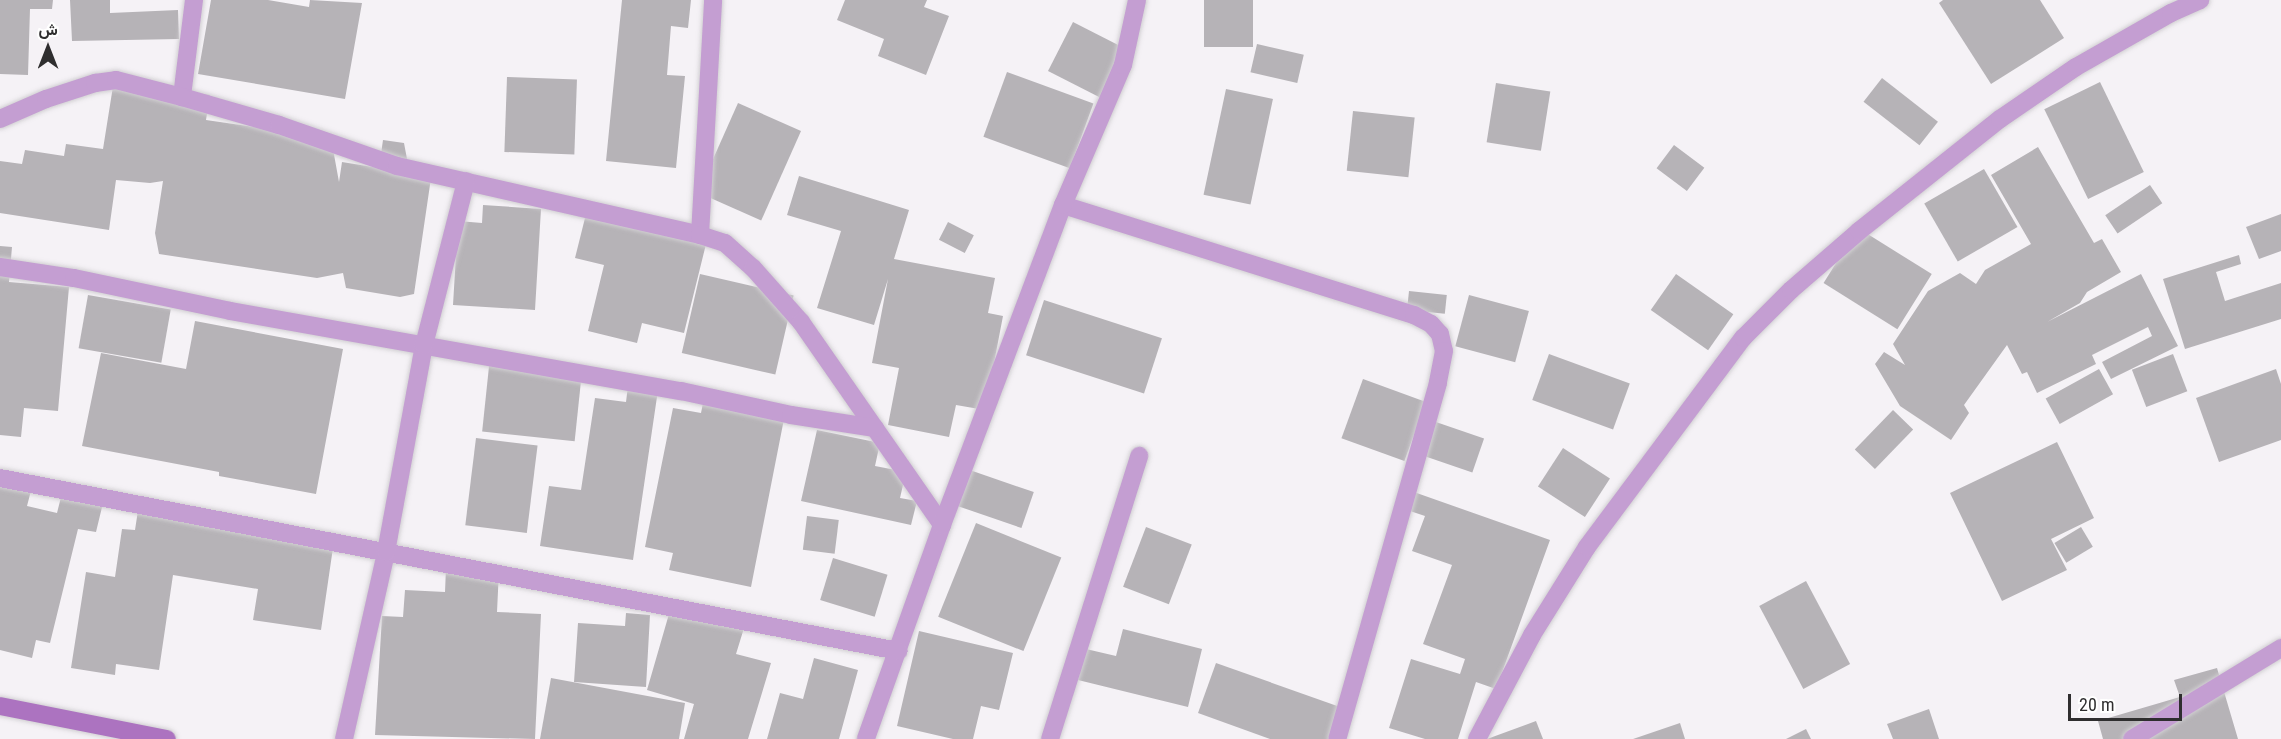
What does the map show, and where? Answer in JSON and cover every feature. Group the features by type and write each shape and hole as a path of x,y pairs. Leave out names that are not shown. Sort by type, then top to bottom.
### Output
{"street":[{"path":"182,97 194,0"},
{"path":"700,235 713,0"},
{"path":"866,739 942,525 1063,206 1123,64 1137,0"},
{"path":"1477,739 1533,635 1587,547 1743,338 1791,290 1859,231 2000,119 2076,67 2171,13 2200,0"},
{"path":"0,119 45,99 95,83 116,80 279,125 397,166 700,235 725,243 753,268 801,322 942,525"},
{"path":"344,739 386,552 424,345 466,182"},
{"path":"1063,206 1414,315 1431,324 1440,334 1444,351 1438,383 1336,739"},
{"path":"0,267 681,391 791,415 875,428"},
{"path":"1050,739 1139,456"},
{"path":"0,478 897,651"},
{"path":"2132,739 2281,648"},
{"path":"0,706 167,739"}],"building":[{"path":"0,0 53,0 52,9 30,9 28,75 0,74"},
{"path":"70,0 110,0 110,13 178,10 179,39 72,41"},
{"path":"211,0 268,0 309,7 310,0 362,3 345,99 198,74"},
{"path":"622,0 691,0 688,28 671,26 667,75 685,76 676,168 606,161"},
{"path":"845,0 927,0 924,7 949,16 926,75 878,56 884,39 837,20"},
{"path":"1204,0 1253,0 1253,47 1204,47"},
{"path":"1943,0 2040,0 2064,38 1991,84 1939,3"},
{"path":"1073,22 1131,52 1106,101 1048,71"},
{"path":"1257,44 1304,55 1297,83 1250,72"},
{"path":"1007,72 1093,103 1070,168 983,137"},
{"path":"507,77 577,79 574,154 504,152"},
{"path":"1882,78 1938,122 1919,145 1864,102"},
{"path":"114,80 210,95 206,120 331,138 339,182 342,162 379,168 383,140 404,143 410,175 431,178 414,294 400,297 346,288 343,273 317,278 159,254 155,233 163,181 150,183 116,180 109,230 0,213 0,161 22,164 25,150 64,156 66,144 103,149"},
{"path":"2100,82 2144,172 2088,199 2044,109"},
{"path":"1496,83 1550,92 1541,151 1487,142"},
{"path":"1226,89 1273,99 1250,205 1204,195"},
{"path":"738,103 801,131 761,221 698,193"},
{"path":"1353,111 1415,117 1408,177 1347,171"},
{"path":"1674,145 1704,168 1687,191 1657,168"},
{"path":"2038,147 2094,243 2102,239 2121,272 2087,292 2080,303 2047,322 2141,274 2178,346 2111,379 2102,362 2152,336 2148,327 2092,355 2096,364 2037,393 2027,372 2022,374 2007,345 1964,405 1969,413 1951,440 1900,406 1875,364 1884,352 1905,365 1893,344 1928,291 1960,273 1976,284 1985,270 2031,244 1991,175"},
{"path":"1984,169 2018,227 1958,262 1924,204"},
{"path":"799,176 909,210 894,259 995,278 988,313 1003,316 985,410 956,405 949,437 888,425 899,368 872,363 888,279 874,325 817,308 841,231 787,215"},
{"path":"2150,185 2162,203 2118,233 2105,215"},
{"path":"589,202 709,232 684,333 642,323 637,343 588,331 604,265 575,258"},
{"path":"483,205 541,209 535,310 453,305 458,221 482,223"},
{"path":"2281,214 2281,251 2259,259 2246,227"},
{"path":"948,222 974,235 965,253 939,240"},
{"path":"1858,228 1932,274 1897,329 1824,283"},
{"path":"0,246 12,247 9,282 69,287 58,411 24,408 21,437 0,435"},
{"path":"2239,255 2241,264 2216,272 2225,301 2281,283 2281,319 2185,349 2163,279"},
{"path":"700,274 794,296 775,375 682,353"},
{"path":"1676,274 1733,314 1708,350 1651,310"},
{"path":"1409,291 1447,295 1445,314 1407,310"},
{"path":"88,295 171,310 161,363 79,348"},
{"path":"1469,295 1529,311 1515,362 1455,346"},
{"path":"1044,300 1162,338 1144,393 1026,355"},
{"path":"195,321 343,349 316,494 219,476 219,472 82,446 101,353 186,369"},
{"path":"1549,354 1630,383 1613,429 1532,400"},
{"path":"2173,354 2187,391 2146,407 2132,370"},
{"path":"490,357 582,367 575,441 482,432"},
{"path":"2099,369 2113,394 2060,424 2046,399"},
{"path":"2276,369 2281,384 2281,440 2219,462 2196,398"},
{"path":"1363,379 1426,402 1404,461 1341,438"},
{"path":"628,386 658,390 633,560 540,546 549,486 581,490 595,398 626,402"},
{"path":"703,403 784,419 751,587 669,570 673,553 645,547 673,408 701,413"},
{"path":"1893,410 1913,429 1875,469 1855,450"},
{"path":"1433,421 1484,439 1472,473 1421,455"},
{"path":"817,430 880,443 875,466 906,472 900,498 917,501 911,525 801,501"},
{"path":"476,438 538,446 527,533 465,525"},
{"path":"2057,442 2094,518 2051,539 2067,570 2002,601 1950,493"},
{"path":"1563,448 1610,478 1585,517 1538,487"},
{"path":"961,467 1034,492 1021,528 949,503"},
{"path":"0,471 34,479 27,506 57,513 62,493 103,503 96,532 78,529 50,643 36,640 32,658 0,650"},
{"path":"1411,491 1550,540 1496,689 1476,682 1458,739 1425,739 1389,728 1411,659 1460,674 1465,659 1423,644 1452,565 1412,551 1425,516 1404,509"},
{"path":"139,504 335,534 321,630 253,620 258,589 173,575 159,670 116,664 115,675 71,668 86,572 115,577 122,529 135,530"},
{"path":"807,516 839,520 835,554 803,550"},
{"path":"976,523 1061,557 1023,651 938,617"},
{"path":"1146,527 1192,545 1169,604 1123,587"},
{"path":"2081,527 2093,547 2066,563 2054,543"},
{"path":"833,558 888,575 875,617 820,600"},
{"path":"446,568 499,570 497,612 541,614 535,739 375,735 382,616 403,617 405,590 445,592"},
{"path":"1806,581 1850,664 1803,689 1759,606"},
{"path":"671,607 744,628 736,654 771,663 748,739 684,739 694,704 647,690"},
{"path":"626,613 650,615 646,687 574,682 578,623 625,626"},
{"path":"1123,629 1202,649 1188,707 1078,680 1086,649 1116,656"},
{"path":"919,631 1013,653 999,710 981,706 973,739 953,739 897,726"},
{"path":"814,658 858,670 839,739 767,739 780,693 803,699"},
{"path":"1216,663 1340,707 1328,739 1270,739 1198,713"},
{"path":"2217,668 2238,739 2103,739 2098,721 2180,697 2174,680"},
{"path":"551,678 685,703 679,739 540,739"},
{"path":"1929,709 1939,739 1893,739 1887,724"},
{"path":"1536,721 1543,739 1487,739"},
{"path":"1680,723 1685,739 1633,739"},
{"path":"1806,729 1811,739 1786,739"}]}
